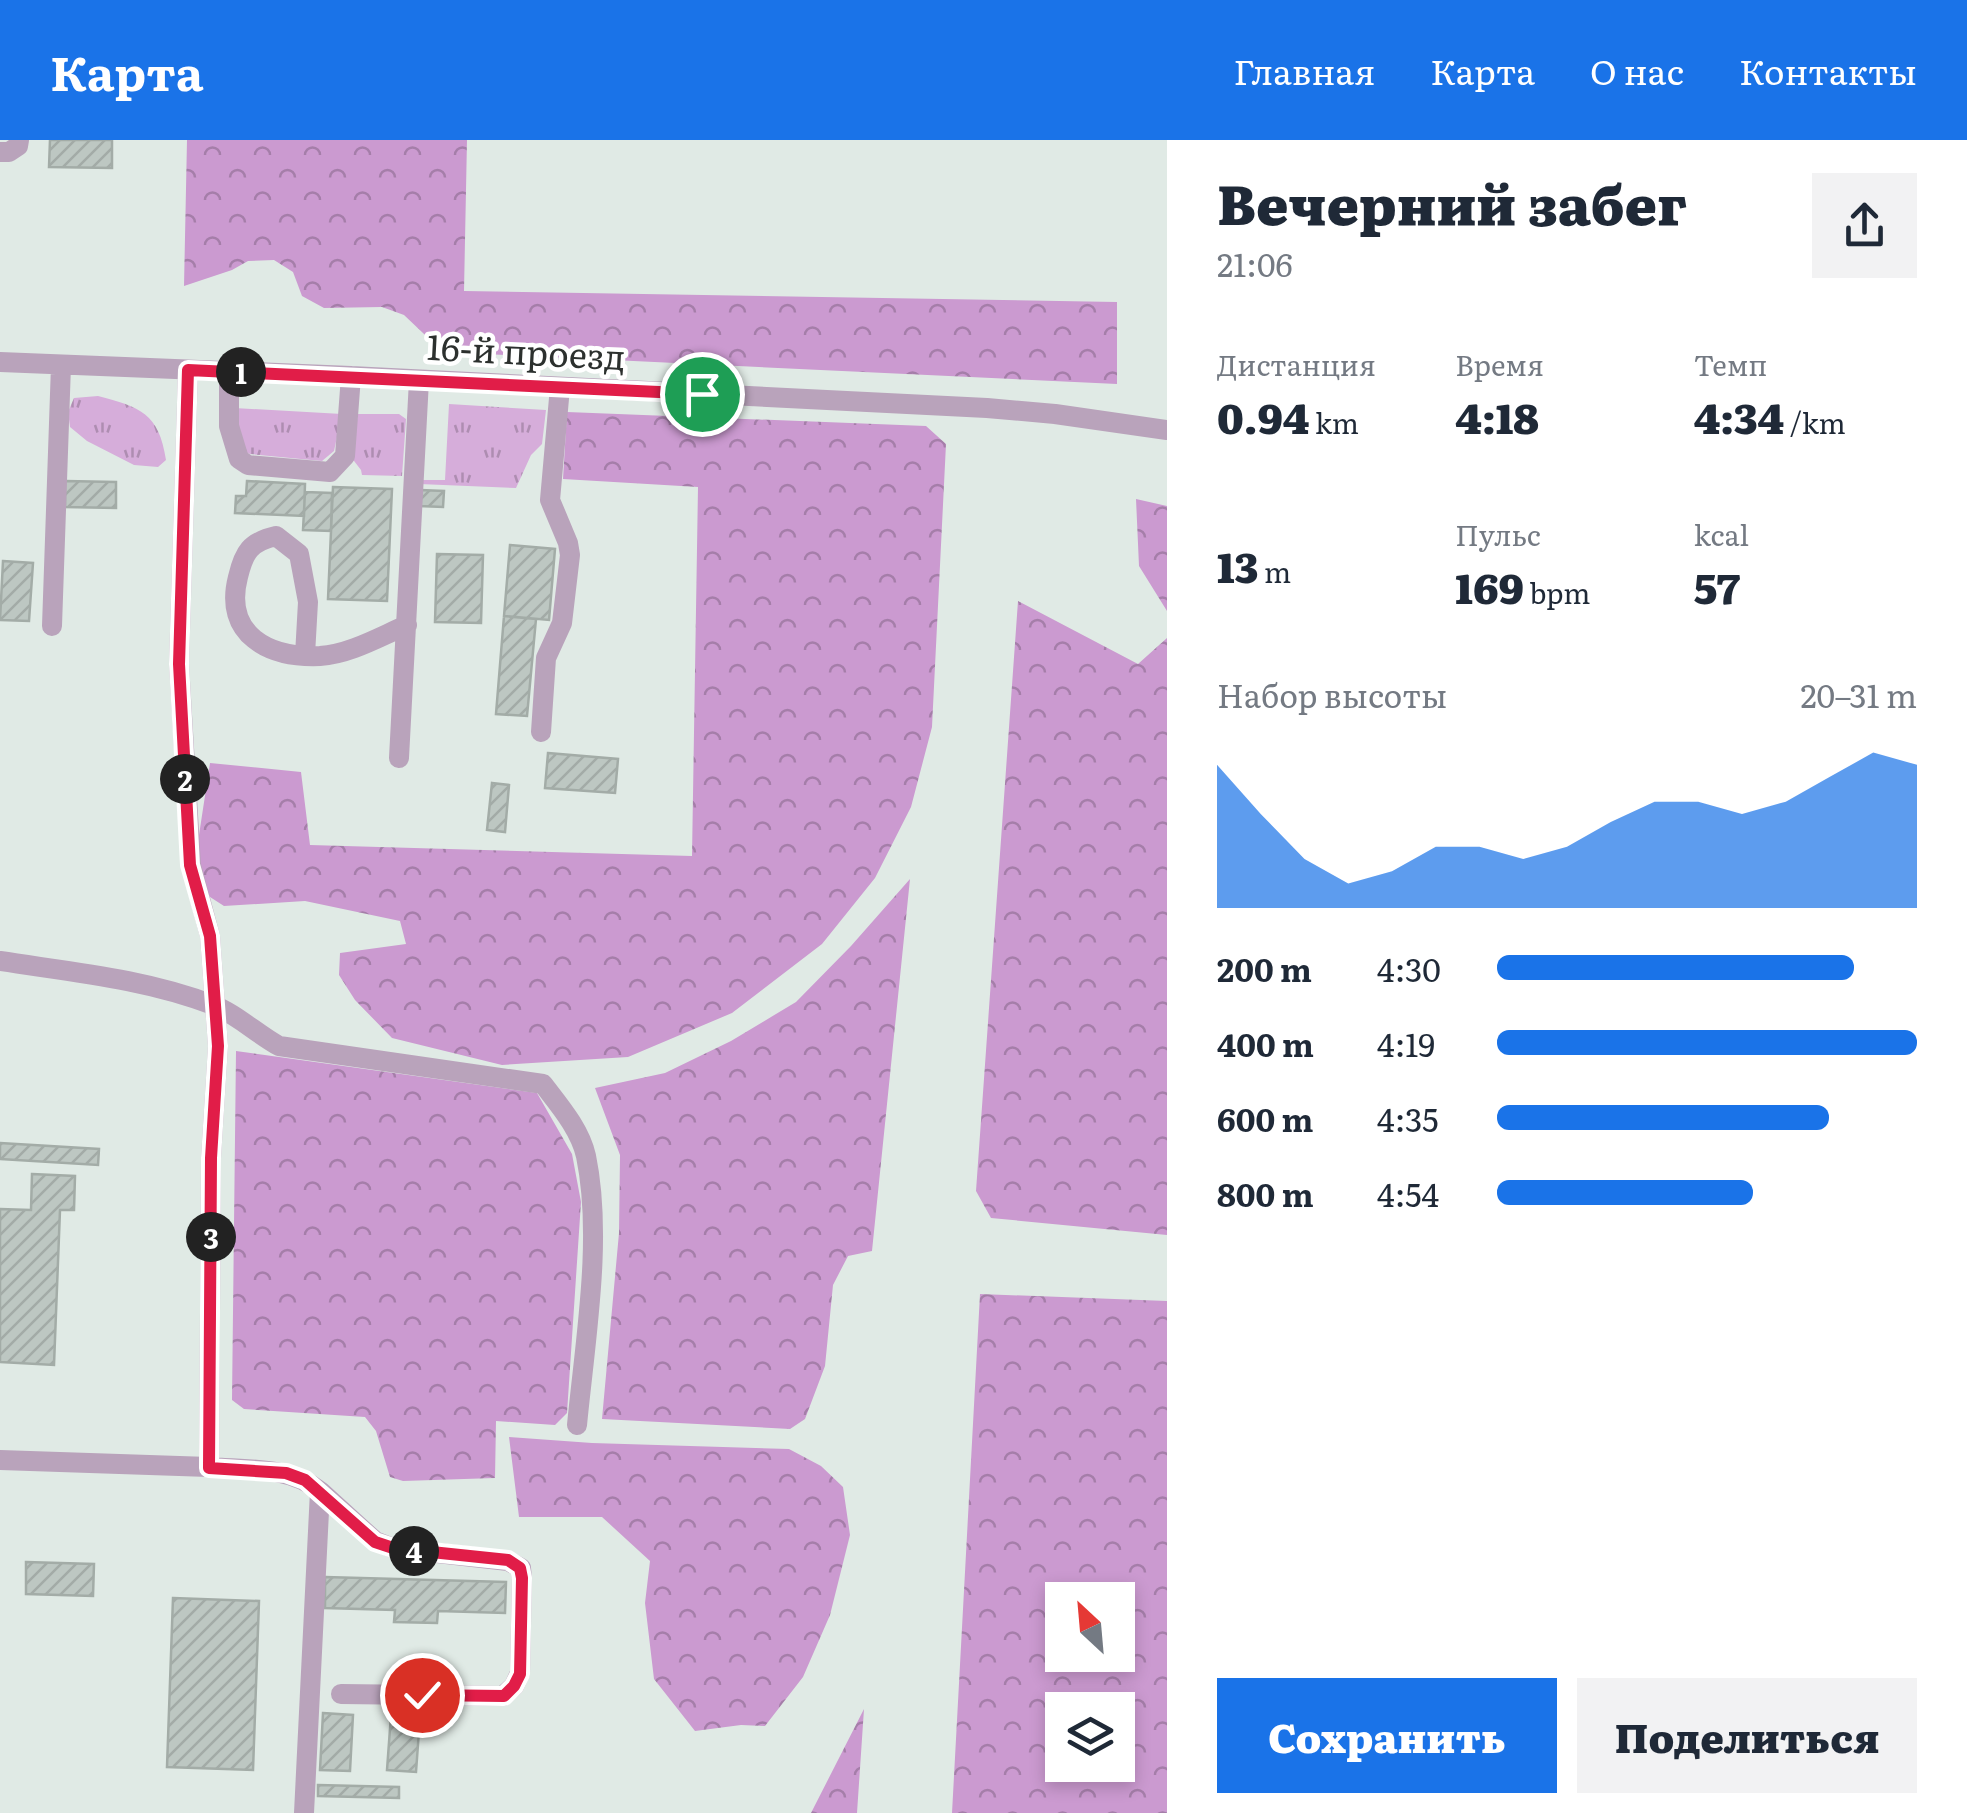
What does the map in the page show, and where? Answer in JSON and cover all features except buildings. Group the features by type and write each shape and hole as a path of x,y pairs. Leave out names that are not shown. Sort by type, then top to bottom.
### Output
{"street":[{"path":"0,152 18,146 19,140"},
{"name":"16-й проезд","path":"0,362 987,408 1167,430"},
{"path":"52,626 61,365"},
{"path":"188,370 180,699 190,865 210,936 218,1046 211,1158 209,1468"},
{"path":"228,372 230,426 239,460 248,466 330,472 344,456 351,376"},
{"path":"399,758 419,380"},
{"path":"540,732 546,658 562,623 570,555 550,500 560,387"},
{"path":"304,655 308,602 299,554 276,536 258,540 243,557 234,593 235,614 258,644 287,654 304,655 338,653 406,625"},
{"path":"0,961 115,980 217,1006 278,1046 543,1084 567,1115 585,1153 592,1212 577,1424"},
{"path":"0,1460 286,1473 320,1491 375,1542 393,1548 508,1560 520,1568 520,1674 504,1696 341,1694"},
{"path":"304,1813 320,1491"}],"green space":[{"path":"187,140 467,140 464,291 1117,302 1117,384 443,352 404,315 382,307 324,308 302,296 293,272 274,260 248,261 184,286"},
{"path":"98,396 145,414 158,432 166,460 158,467 134,465 87,441 70,427 68,412 74,398"},
{"path":"449,404 546,410 542,444 531,455 516,488 419,484 420,480 445,480"},
{"path":"234,408 342,414 334,451 322,461 243,451"},
{"path":"567,412 926,426 946,444 932,727 911,807 875,878 822,944 732,1013 628,1057 502,1065 392,1038 355,1000 339,975 340,953 406,944 400,921 305,901 224,906 210,897 198,875 199,835 210,763 301,772 310,845 692,856 698,487 563,479"},
{"path":"358,414 399,414 406,419 402,476 362,475 351,457"},
{"path":"1136,499 1167,506 1167,611 1139,566"},
{"path":"1018,601 1138,664 1167,638 1167,1235 991,1218 976,1191"},
{"path":"910,879 872,1251 848,1256 833,1285 825,1366 805,1419 790,1429 602,1419 619,1233 620,1155 595,1088 665,1073 731,1041 796,1002"},
{"path":"236,1051 537,1093 572,1154 581,1202 567,1413 555,1425 496,1421 495,1478 403,1481 390,1477 376,1431 365,1417 244,1409 232,1400"},
{"path":"980,1294 1167,1301 1167,1813 952,1813"},
{"path":"509,1437 789,1449 821,1466 843,1487 850,1535 830,1615 803,1677 765,1726 695,1731 654,1679 645,1603 650,1561 602,1517 519,1517"},
{"path":"864,1709 857,1813 811,1813"}],"route":[{"path":"422,1695 504,1696 514,1686 520,1674 520,1568 508,1560 393,1548 375,1542 305,1480 286,1473 209,1468 211,1158 218,1046 210,936 190,865 180,699 188,370 702,394"}]}
